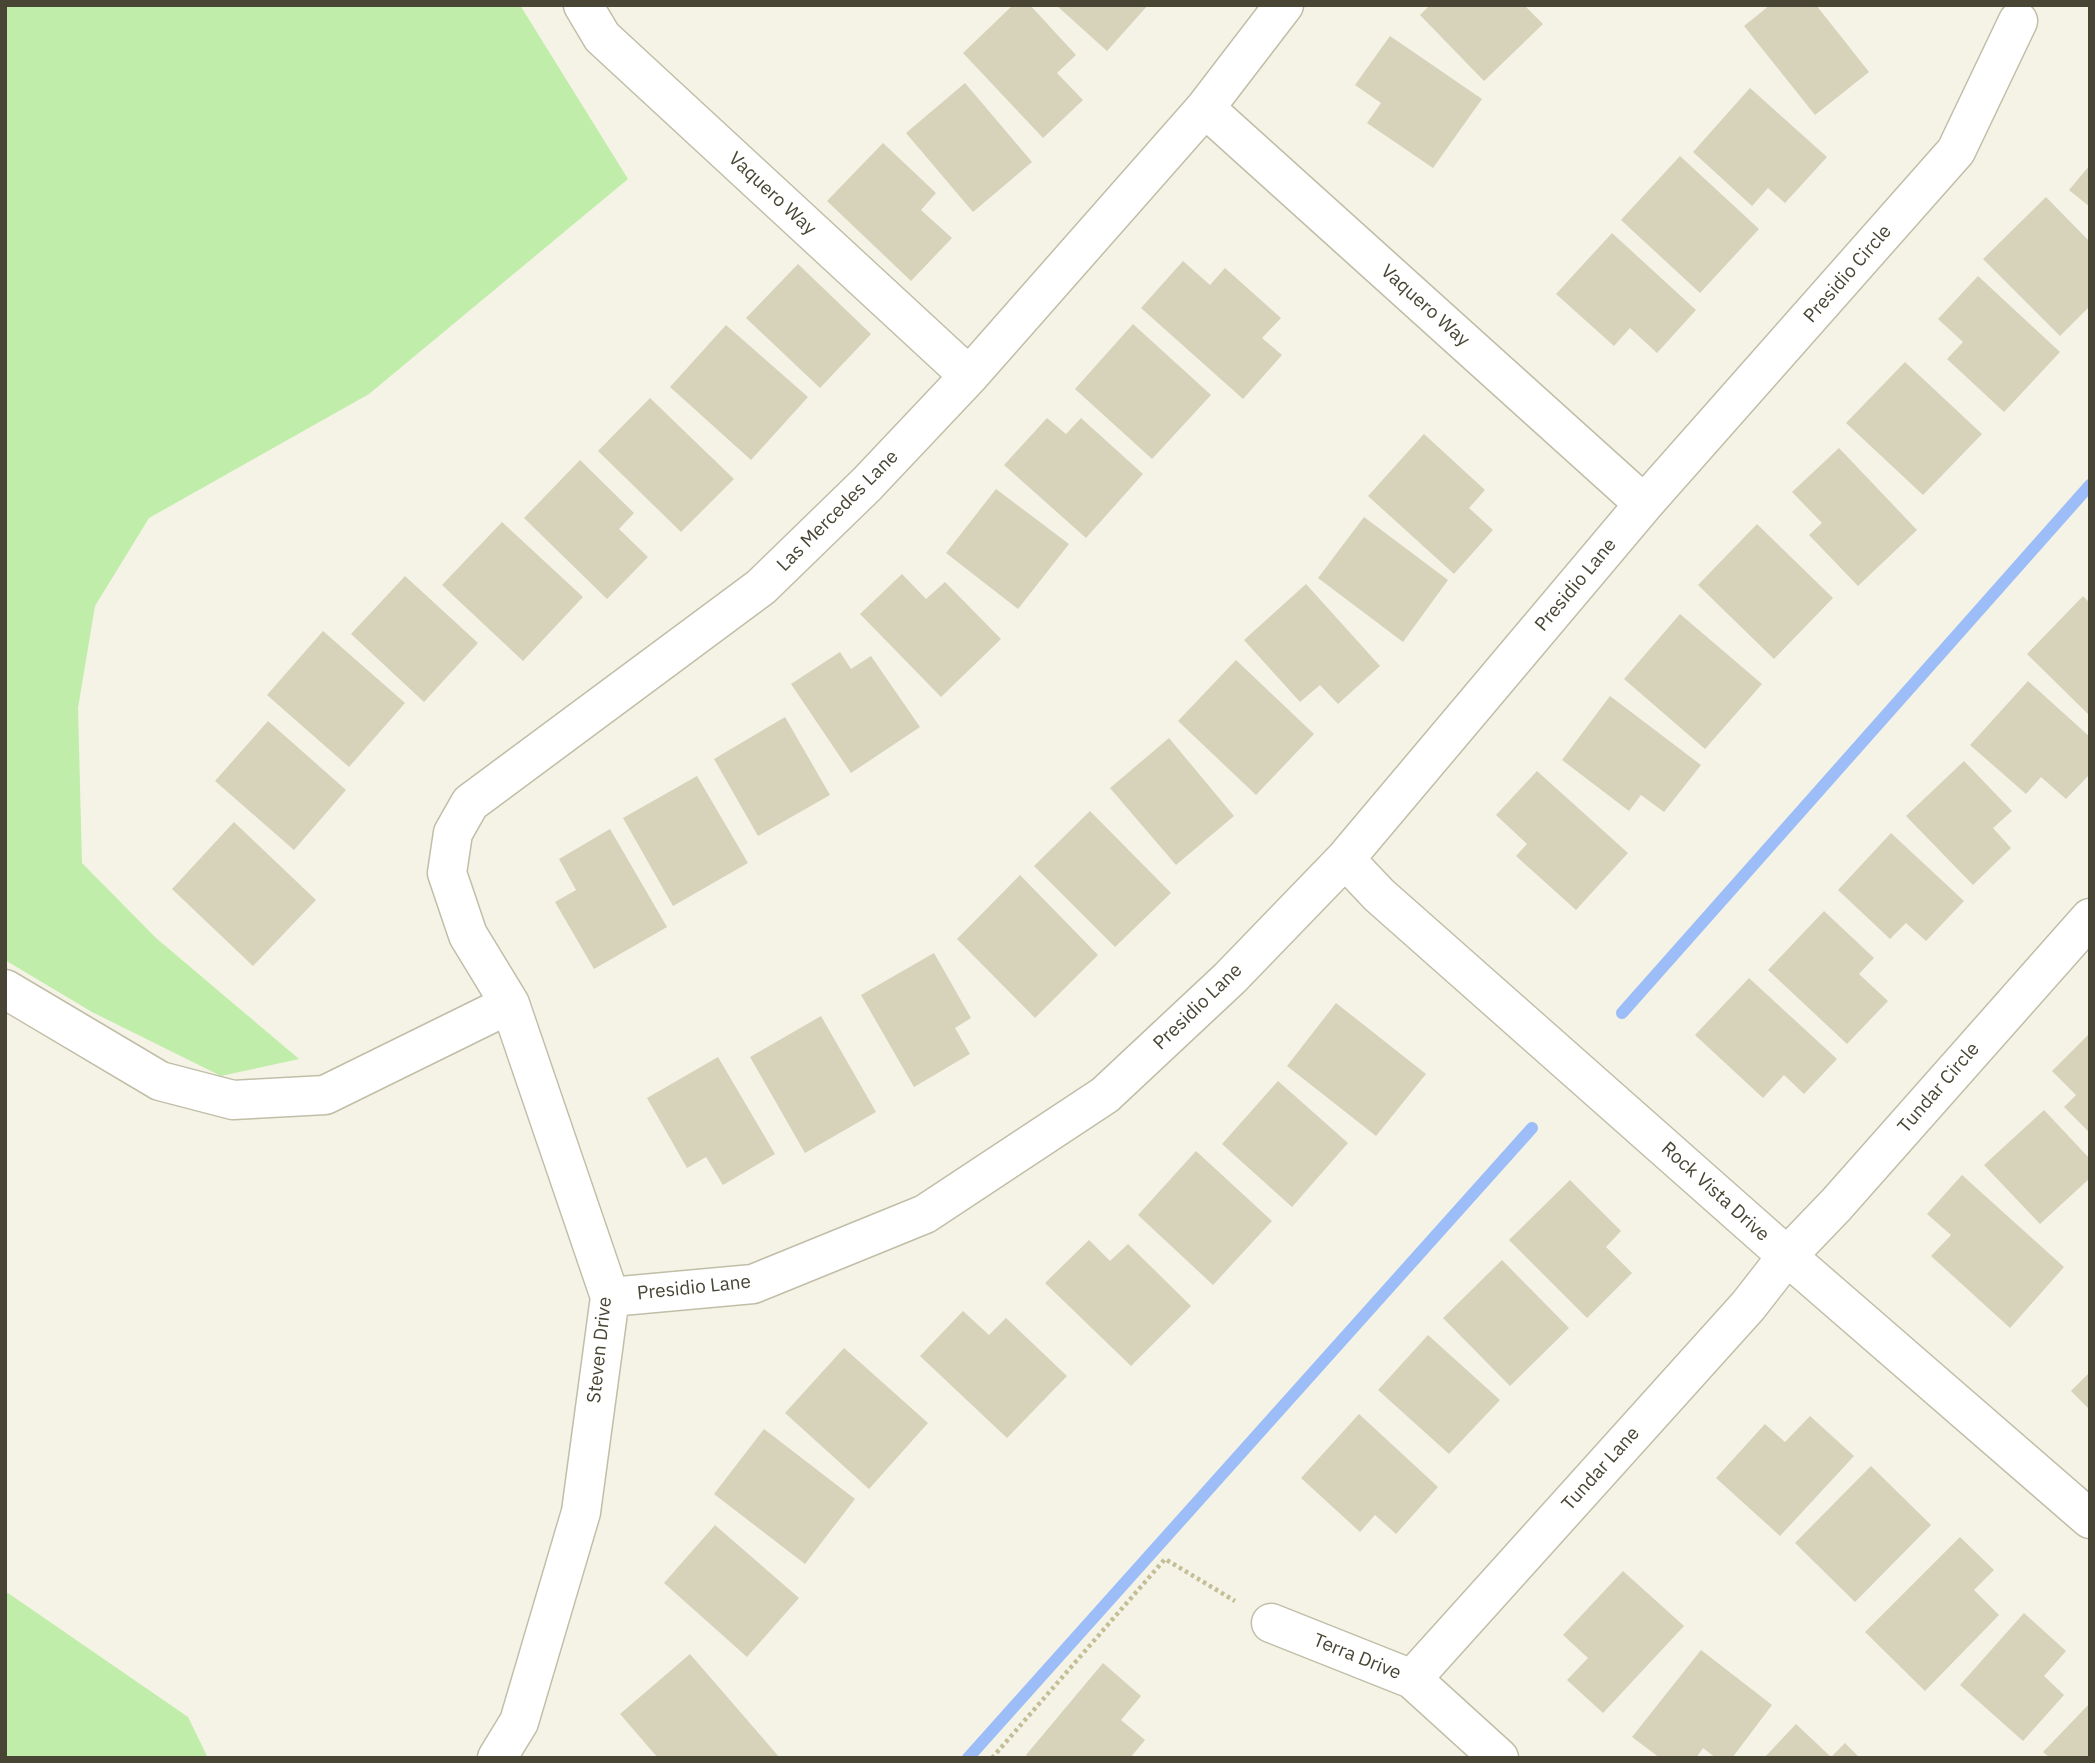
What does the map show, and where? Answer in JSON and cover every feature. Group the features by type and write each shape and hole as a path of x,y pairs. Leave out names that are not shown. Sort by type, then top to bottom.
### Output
{"street":[{"name":"Vaquero Way","path":"583,5 602,37 969,376"},
{"name":"Las Mercedes Lane","path":"447,873 453,833 470,803 761,587 867,484 969,376 1205,108 1284,5"},
{"name":"Presidio Circle","path":"1644,504 1956,151 2018,21"},
{"name":"Vaquero Way","path":"1205,108 1644,504"},
{"name":"Presidio Lane","path":"610,1297 753,1284 926,1214 1105,1095 1230,978 1345,859 1644,504"},
{"name":"Rock Vista Drive","path":"1345,859 1380,895 2090,1520"},
{"name":"Steven Drive","path":"447,873 468,935 510,1004 610,1297 581,1512 519,1722 497,1758"},
{"name":"Tundar Circle","path":"1787,1256 1845,1195 2090,918"},
{"path":"5,989 160,1081 233,1100 325,1096 510,1004"},
{"name":"Tundar Lane","path":"1412,1679 1748,1306 1787,1256"},
{"name":"Terra Drive","path":"1271,1623 1412,1679 1499,1758"}],"path":[{"path":"992,1758 1165,1559 1271,1623"}],"green space":[{"path":"5,5 520,5 628,179 369,394 149,518 95,606 78,708 82,863 156,938 299,1059 221,1076 92,1012 5,960"},
{"path":"5,1591 188,1717 208,1758 5,1758"}],"building":[{"path":"1013,5 1030,5 1076,55 1057,73 1083,100 1043,138 963,53"},
{"path":"1056,5 1148,5 1107,51"},
{"path":"1430,5 1524,5 1543,24 1484,81 1420,15"},
{"path":"1770,5 1816,5 1869,72 1815,115 1744,26"},
{"path":"1390,36 1482,99 1433,168 1367,123 1381,103 1355,85"},
{"path":"965,83 1032,162 973,212 906,133"},
{"path":"1750,88 1827,157 1785,203 1768,188 1752,206 1693,152"},
{"path":"883,143 936,193 921,210 952,238 911,281 827,201"},
{"path":"1680,156 1759,229 1700,293 1621,220"},
{"path":"2090,165 2090,207 2069,190"},
{"path":"2046,197 2090,242 2090,306 2060,336 1983,259"},
{"path":"1612,233 1696,310 1657,353 1630,328 1614,346 1556,294"},
{"path":"1183,261 1210,285 1225,268 1281,318 1262,338 1282,355 1243,399 1141,308"},
{"path":"798,264 871,334 820,388 746,318"},
{"path":"1978,276 2060,352 2004,412 1947,359 1963,342 1938,319"},
{"path":"1133,324 1211,395 1152,459 1075,389"},
{"path":"726,325 808,397 751,460 670,387"},
{"path":"1905,362 1982,434 1923,495 1846,423"},
{"path":"650,398 734,479 681,532 598,451"},
{"path":"1047,418 1066,434 1081,418 1143,474 1086,538 1004,465"},
{"path":"1424,434 1485,490 1469,508 1493,530 1454,574 1368,496"},
{"path":"1839,448 1917,530 1858,586 1809,535 1822,523 1792,492"},
{"path":"580,460 634,513 619,529 648,557 607,599 524,518"},
{"path":"996,489 1069,544 1018,609 946,553"},
{"path":"1364,517 1448,580 1403,642 1318,578"},
{"path":"502,522 583,597 523,661 442,585"},
{"path":"1757,524 1833,598 1774,659 1698,585"},
{"path":"902,574 926,599 945,582 1001,639 941,697 860,614"},
{"path":"405,576 478,643 424,702 351,634"},
{"path":"1306,584 1380,666 1338,704 1320,685 1300,702 1244,640"},
{"path":"2083,596 2090,603 2090,716 2027,654"},
{"path":"1680,614 1762,684 1705,749 1624,679"},
{"path":"323,631 405,703 349,767 267,695"},
{"path":"840,652 851,669 871,656 920,727 851,773 791,684"},
{"path":"1236,660 1314,734 1256,795 1178,721"},
{"path":"2028,681 2090,737 2090,774 2066,799 2041,777 2026,794 1970,745"},
{"path":"1610,696 1701,765 1664,812 1641,795 1629,811 1562,760"},
{"path":"785,717 830,795 758,836 714,759"},
{"path":"268,721 346,790 294,850 215,781"},
{"path":"1169,738 1234,816 1176,865 1110,788"},
{"path":"1964,761 2012,811 1993,828 2011,848 1973,885 1906,816"},
{"path":"1537,771 1628,853 1576,910 1516,856 1527,844 1496,815"},
{"path":"697,776 748,863 673,906 623,818"},
{"path":"1090,811 1171,893 1115,947 1034,866"},
{"path":"234,822 316,900 253,966 172,889"},
{"path":"610,829 667,927 594,969 555,902 576,890 559,859"},
{"path":"1891,833 1964,901 1926,941 1906,923 1890,939 1838,890"},
{"path":"1020,875 1098,955 1035,1018 957,939"},
{"path":"1824,911 1874,958 1859,974 1888,1001 1847,1044 1768,970"},
{"path":"934,953 971,1018 955,1028 970,1054 914,1087 861,995"},
{"path":"1749,978 1837,1059 1804,1094 1784,1075 1763,1098 1695,1035"},
{"path":"1336,1003 1426,1074 1376,1136 1287,1066"},
{"path":"821,1016 876,1112 805,1153 750,1057"},
{"path":"2090,1033 2090,1133 2064,1107 2076,1095 2052,1071"},
{"path":"718,1057 775,1154 723,1185 706,1157 687,1168 647,1098"},
{"path":"1278,1081 1348,1143 1292,1207 1222,1144"},
{"path":"2044,1110 2090,1159 2090,1178 2040,1224 1984,1165"},
{"path":"1196,1151 1272,1221 1213,1285 1138,1215"},
{"path":"1962,1175 2064,1267 2010,1328 1931,1256 1951,1235 1927,1214"},
{"path":"1570,1180 1621,1231 1606,1247 1632,1273 1587,1318 1509,1240"},
{"path":"1089,1240 1110,1261 1128,1244 1191,1306 1131,1366 1045,1283"},
{"path":"1502,1260 1569,1328 1510,1386 1443,1318"},
{"path":"963,1311 989,1335 1006,1318 1067,1376 1007,1438 920,1356"},
{"path":"1428,1335 1500,1400 1449,1454 1378,1390"},
{"path":"844,1348 928,1423 869,1489 785,1413"},
{"path":"2090,1372 2090,1410 2071,1391"},
{"path":"1359,1414 1438,1487 1396,1534 1375,1515 1360,1532 1301,1478"},
{"path":"1810,1416 1854,1456 1780,1536 1716,1478 1765,1424 1785,1442"},
{"path":"764,1429 855,1499 805,1564 714,1494"},
{"path":"1871,1466 1931,1525 1855,1602 1795,1543"},
{"path":"715,1525 799,1598 747,1657 664,1583"},
{"path":"1960,1537 1994,1570 1974,1590 1999,1615 1925,1691 1865,1632"},
{"path":"1623,1571 1684,1626 1603,1713 1567,1680 1588,1658 1563,1635"},
{"path":"2024,1613 2066,1651 2044,1676 2064,1695 2023,1741 1960,1685"},
{"path":"1701,1650 1772,1705 1732,1758 1716,1758 1703,1748 1696,1758 1660,1758 1632,1737"},
{"path":"690,1654 780,1758 658,1758 620,1714"},
{"path":"1103,1663 1141,1696 1121,1720 1145,1740 1130,1758 1029,1758 1026,1755"},
{"path":"2090,1703 2090,1758 2050,1758 2043,1752"},
{"path":"1796,1724 1831,1757 1845,1743 1860,1758 1764,1758"}],"waterway":[{"path":"1622,1013 2090,485"},
{"path":"968,1758 1532,1128"}]}
